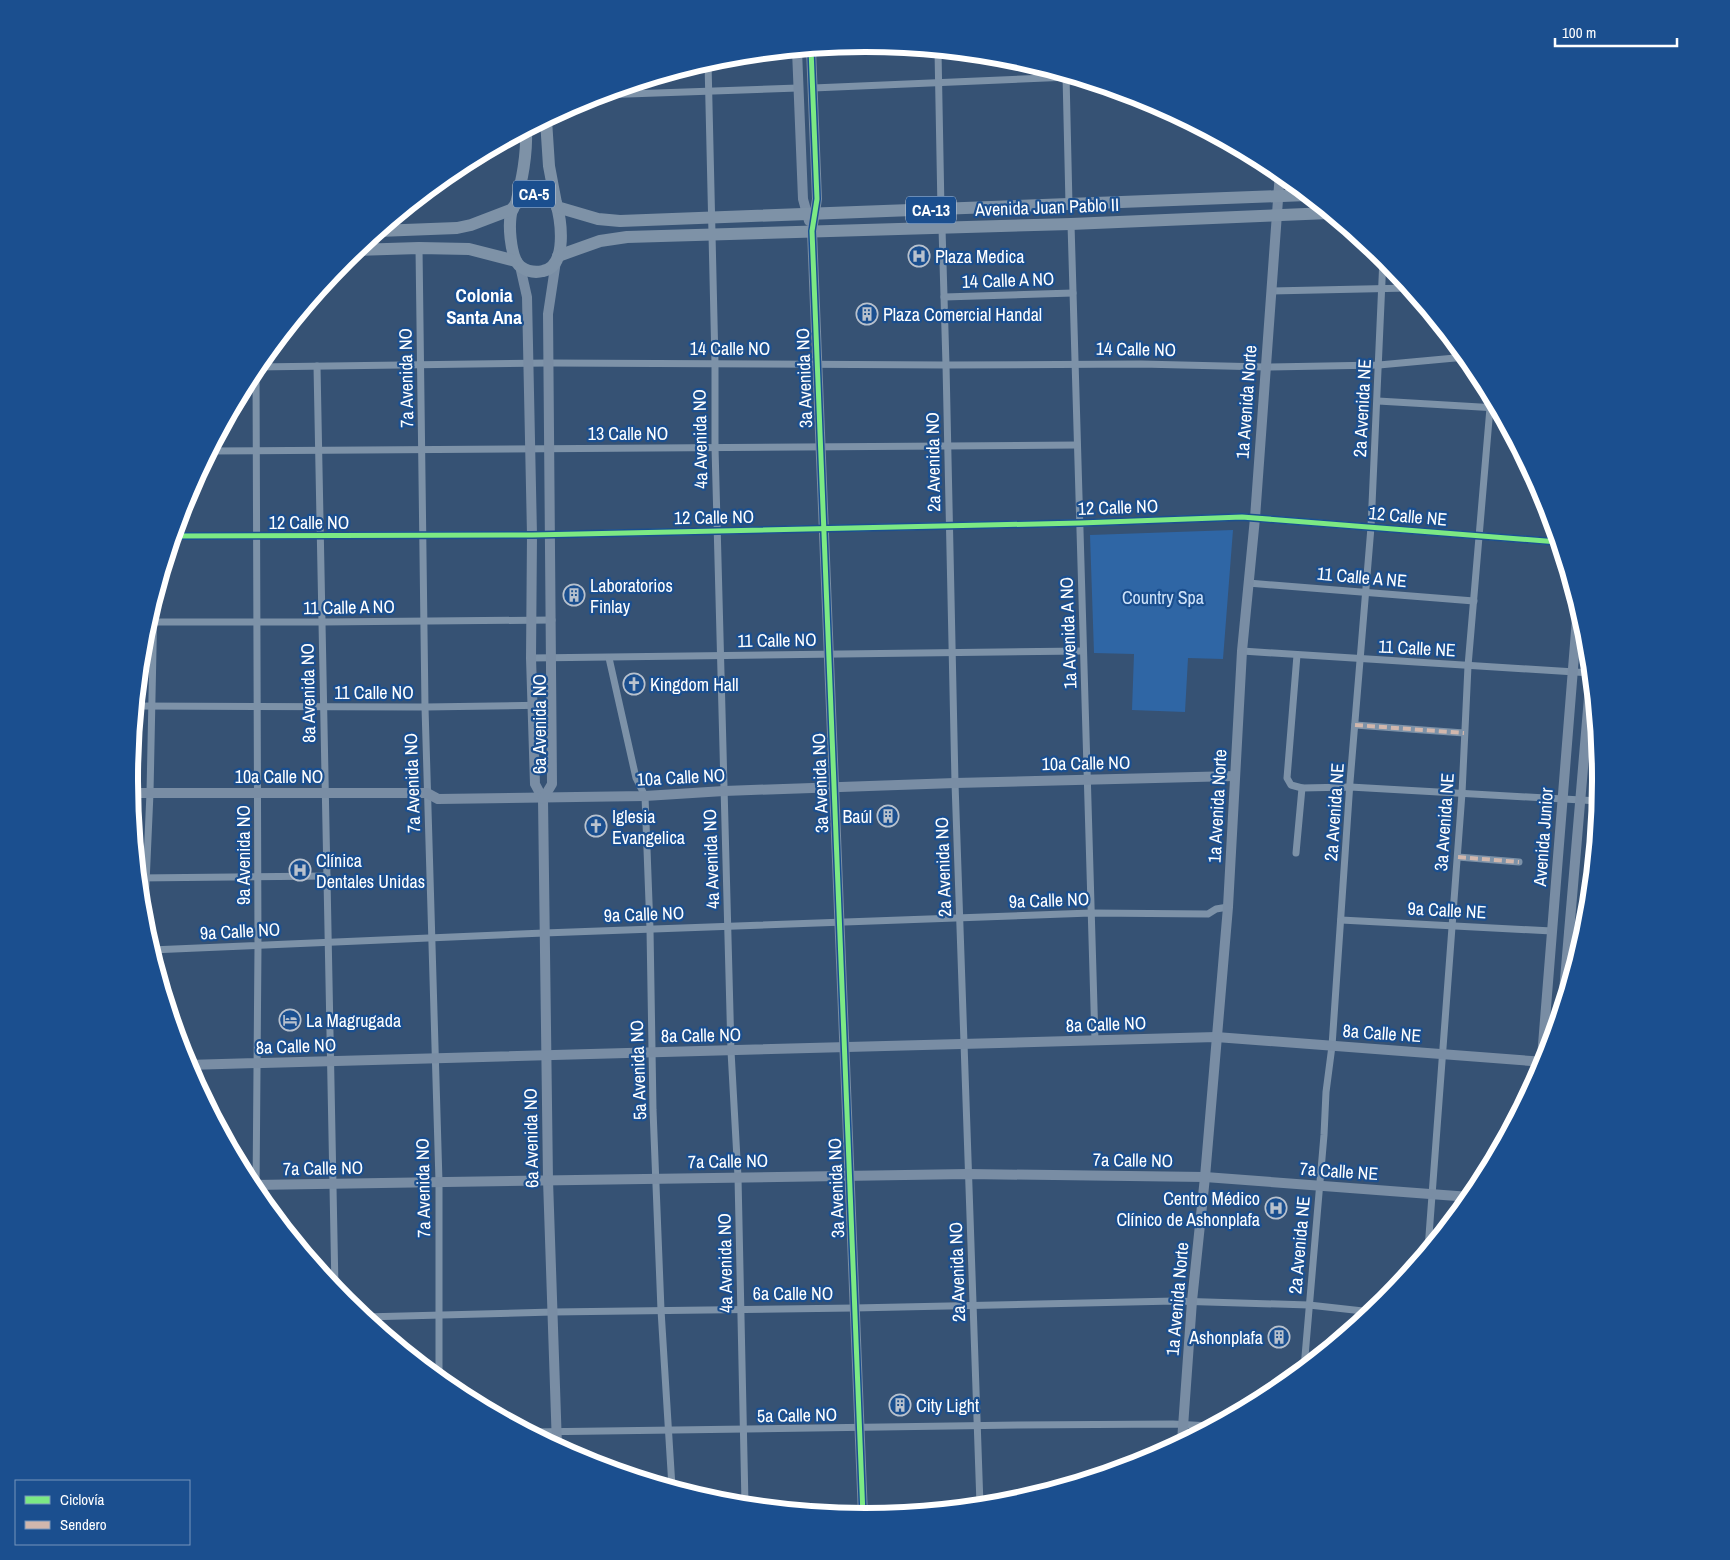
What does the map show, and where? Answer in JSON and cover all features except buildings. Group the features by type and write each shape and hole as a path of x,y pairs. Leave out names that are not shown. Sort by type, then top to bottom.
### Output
{"highway":[{"path":"546,126 549,166 556,205"},
{"path":"514,206 524,169 526,137"},
{"name":"CA-5","path":"387,232 457,228 471,225 514,206 532,194 543,196 556,205 560,215 561,234 557,259"},
{"name":"Avenida Juan Pablo II","path":"556,205 598,219 620,221 1297,195"},
{"name":"CA-5","path":"514,206 510,225 518,264"},
{"name":"Avenida Juan Pablo II","path":"557,259 600,241 627,237 1071,224 1321,213"},
{"path":"368,250 469,249 518,264 530,271 538,272 547,270 557,259"}],"street":[{"name":"3a Avenida NO","path":"811,55 817,199 811,214"},
{"name":"3a Avenida NO","path":"797,56 804,199 811,214 812,232 862,1508"},
{"path":"938,57 941,210"},
{"name":"4a Avenida NO","path":"708,70 717,531 731,1051 738,1177 745,1497"},
{"path":"813,88 1052,77"},
{"path":"1067,81 1069,205"},
{"path":"623,94 798,88"},
{"name":"1a Avenida Norte","path":"1182,1434 1192,1301 1205,1177 1228,907 1242,651 1279,182"},
{"name":"1a Avenida A NO","path":"1071,224 1095,1041"},
{"name":"2a Avenida NO","path":"942,228 955,782 980,1498"},
{"name":"7a Avenida NO","path":"419,248 425,707 438,1182 439,1369"},
{"name":"6a Avenida NO","path":"543,798 552,784 548,314 557,259"},
{"name":"6a Avenida NO","path":"518,264 527,296 532,535 532,706 534,784 543,798 548,1180 556,1438"},
{"name":"2a Avenida NE","path":"1305,1359 1326,1092 1332,1046 1371,527 1383,270"},
{"path":"1271,291 1401,288"},
{"name":"14 Calle A NO","path":"944,297 1073,292"},
{"name":"14 Calle NO","path":"267,367 528,363 715,363 1075,364 1265,367 1379,366 1457,358"},
{"name":"8a Avenida NO","path":"317,366 335,1277"},
{"name":"9a Avenida NO","path":"254,1175 258,946 256,382"},
{"path":"1378,401 1490,408"},
{"name":"3a Avenida NE","path":"1429,1239 1458,857 1468,666 1479,535 1493,412"},
{"name":"13 Calle NO","path":"217,451 1077,445"},
{"name":"12 Calle NO","path":"180,536 532,535 1254,518"},
{"name":"12 Calle NE","path":"1254,518 1552,541"},
{"name":"11 Calle A NE","path":"1248,583 1474,601"},
{"name":"11 Calle A NO","path":"155,622 552,620"},
{"name":"Avenida Junior","path":"1544,1040 1576,626"},
{"path":"146,890 150,793 150,643"},
{"name":"11 Calle NO","path":"531,658 1083,651"},
{"name":"11 Calle NE","path":"1242,651 1584,673"},
{"path":"1297,655 1287,778 1291,785 1302,788 1350,787 1592,801"},
{"name":"5a Avenida NO","path":"609,658 636,778 645,796 650,929 651,1053 661,1310 672,1481"},
{"name":"11 Calle NO","path":"142,706 425,707 552,705"},
{"name":"Avenida Junior","path":"1565,979 1588,705"},
{"path":"1355,725 1464,733"},
{"path":"1585,738 1591,739"},
{"name":"10a Calle NO","path":"138,793 427,793 438,799 543,798 645,796 955,782 1235,776"},
{"path":"1296,852 1302,788"},
{"path":"1458,857 1519,862"},
{"path":"147,878 327,876"},
{"name":"9a Calle NO","path":"158,950 544,933 1091,913 1208,914 1216,909 1228,907"},
{"name":"9a Calle NE","path":"1341,920 1552,931"},
{"path":"1568,932 1576,933"},
{"name":"8a Calle NO","path":"196,1065 1216,1037"},
{"name":"8a Calle NE","path":"1216,1037 1443,1054 1534,1064"},
{"name":"7a Calle NO","path":"263,1188 333,1184 968,1174 1205,1177"},
{"name":"7a Calle NE","path":"1205,1177 1461,1196"},
{"name":"6a Calle NO","path":"374,1317 740,1308 854,1308 973,1304 1192,1301 1309,1305 1362,1311"},
{"name":"5a Calle NO","path":"543,1432 977,1426 1199,1426"}],"green space":[{"name":"Country Spa","path":"1233,530 1223,659 1188,658 1185,712 1132,710 1134,654 1094,653 1090,535"}],"marked path":[{"path":"1355,725 1464,733"},
{"path":"1458,857 1519,862"}],"cycle path":[{"path":"811,55 817,199 812,231 863,1508"},
{"path":"180,536 532,535 1080,523 1242,517 1552,542"}],"place":[{"name":"Plaza Medica","path":"919,256"},
{"name":"Plaza Comercial Handal","path":"867,314"},
{"name":"Laboratorios Finlay","path":"574,595"},
{"name":"Kingdom Hall","path":"634,684"},
{"name":"Baúl","path":"888,816"},
{"name":"Iglesia Evangelica","path":"596,826"},
{"name":"Clínica Dentales Unidas","path":"300,870"},
{"name":"La Magrugada","path":"290,1020"},
{"name":"Centro Médico Clínico de Ashonplafa","path":"1276,1208"},
{"name":"Ashonplafa","path":"1279,1337"},
{"name":"City Light","path":"900,1405"}],"district":[{"name":"Colonia Santa Ana","path":"484,306"}]}
